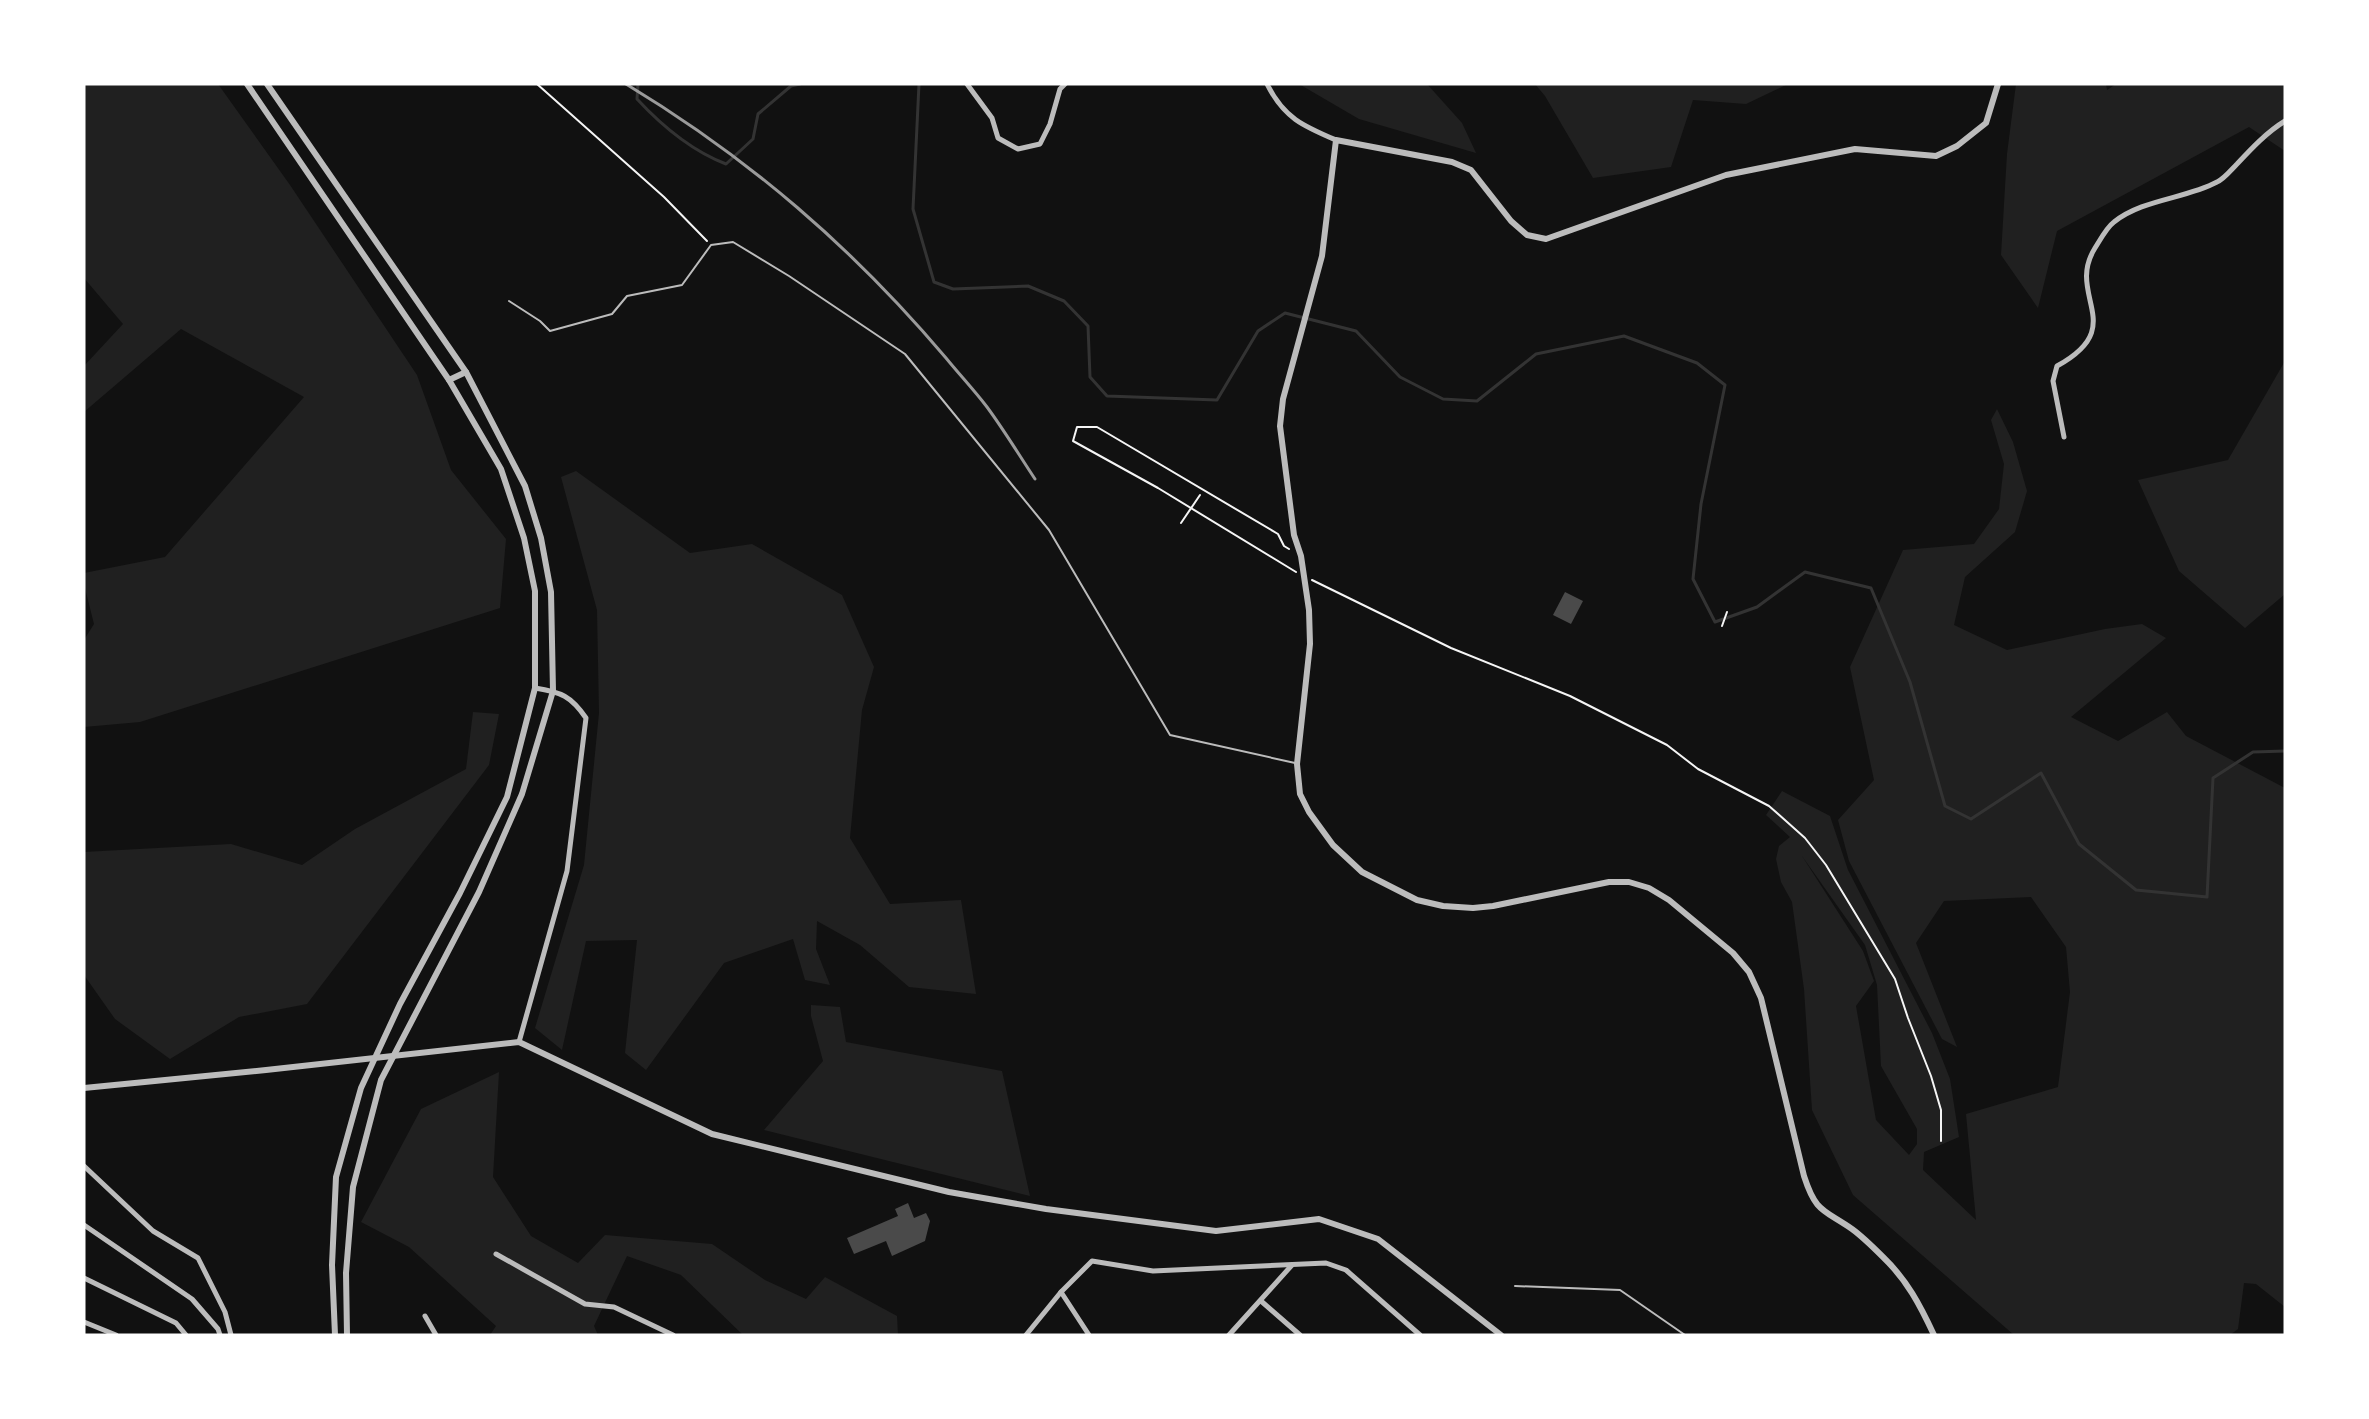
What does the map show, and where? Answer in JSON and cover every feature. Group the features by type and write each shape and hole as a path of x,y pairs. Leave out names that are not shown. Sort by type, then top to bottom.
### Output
{"street":[{"path":"247,84 449,380 501,469 524,538 536,591 535,688 507,797 460,893 400,1004 361,1088 336,1177 332,1265 334,1335"},
{"path":"267,84 466,372 525,486 541,538 551,592 553,691 522,794 479,892 381,1080 353,1187 346,1273 347,1335"},
{"path":"967,84 992,118 998,138 1018,149 1040,144 1050,124 1060,89 1065,84"},
{"path":"1267,84 1274,98 1300,124 1336,140 1452,162 1471,170 1511,221 1527,235 1546,238 1726,175 1855,149 1936,156 1957,146 1986,123 1998,84"},
{"path":"2064,437 2053,381 2057,366 2076,356 2090,340 2094,317 2085,275 2093,249 2113,222 2136,209 2218,182 2271,130 2285,121"},
{"path":"1336,140 1322,256 1284,399 1280,426 1294,536 1301,556 1308,604 1310,644 1298,764 1300,794 1309,812 1333,845 1362,872 1418,900 1443,906 1473,908 1609,882 1629,882 1649,888 1669,900 1732,953 1749,972 1761,999 1810,1196 1825,1214 1852,1229 1904,1280 1917,1298 1934,1335"},
{"path":"449,380 466,372"},
{"path":"519,1042 567,871 586,717 575,701 553,691 535,688"},
{"path":"84,1088 519,1042 712,1134 949,1192 1046,1209 1216,1231 1319,1219 1378,1239 1501,1335"},
{"path":"84,1166 153,1231 198,1258 225,1312 231,1335"},
{"path":"84,1225 192,1299 218,1329 220,1335"},
{"path":"496,1254 585,1304 614,1307 673,1335"},
{"path":"1026,1335 1061,1292 1092,1261 1153,1271 1326,1263 1346,1270 1420,1335"},
{"path":"1229,1335 1292,1264"},
{"path":"84,1278 176,1323 186,1335"},
{"path":"1061,1292 1089,1335"},
{"path":"1261,1301 1300,1335"},
{"path":"425,1316 436,1335"},
{"path":"84,1322 116,1335"}],"lane":[{"path":"509,301 540,321 550,331 612,314 627,296 682,285 711,245 733,242 789,276 905,354 1049,530 1170,735 1298,764"},
{"path":"1515,1286 1620,1290 1685,1335"}],"path":[{"path":"537,84 664,197 711,245"},
{"path":"1297,573 1158,489 1073,441 1077,427 1097,427 1278,534 1284,546 1301,556"},
{"path":"1181,523 1200,495"},
{"path":"1307,578 1451,648 1570,696 1667,745 1698,769 1769,806 1806,838 1826,865 1895,979 1931,1076 1941,1110 1941,1142"},
{"path":"1722,626 1727,612"}],"shaded area":[{"path":"84,84 218,84 290,185 417,375 451,470 506,539 500,608 140,722 84,727 84,640 94,624 84,584 84,573 165,557 304,397 181,329 84,412 84,366 123,324 84,278"},
{"path":"1299,84 1427,84 1462,123 1476,153 1359,119"},
{"path":"1535,84 1788,84 1746,104 1693,100 1671,167 1593,178 1545,96"},
{"path":"2016,84 2106,84 2107,90 2116,84 2285,84 2285,151 2249,127 2057,231 2038,308 2001,255 2007,154"},
{"path":"2285,361 2285,594 2245,628 2179,571 2138,480 2228,460"},
{"path":"1997,409 2013,442 2027,491 2015,532 1965,577 1954,625 2007,650 2105,629 2142,624 2166,638 2071,717 2118,741 2167,712 2186,736 2285,788 2285,1307 2256,1284 2244,1283 2238,1329 2230,1335 2014,1335 1853,1195 1812,1110 1804,989 1792,902 1781,882 1776,859 1779,846 1790,837 1766,815 1782,791 1830,816 1848,870 1932,1033 1950,1079 1959,1137 1924,1152 1923,1170 1976,1220 1966,1114 2058,1087 2070,992 2066,947 2031,897 1944,901 1916,943 1957,1047 1942,1039 1849,861 1838,820 1874,780 1850,667 1903,550 1974,544 1999,509 2004,464 1991,420","holes":["1802,856 1865,945 1877,985 1881,1066 1917,1129 1917,1144 1909,1155 1876,1120 1856,1006 1874,981 1863,951"]},
{"path":"576,471 690,553 752,544 842,595 874,667 862,710 850,838 890,904 961,900 976,994 909,987 860,945 817,921 816,949 830,985 805,980 793,939 724,963 646,1070 625,1053 637,940 586,941 562,1050 535,1028 584,865 599,713 597,610 561,477"},
{"path":"473,712 499,714 489,765 307,1004 239,1017 170,1059 115,1019 84,975 84,852 231,844 302,865 355,829 466,769"},
{"path":"811,1005 840,1007 846,1042 1002,1071 1030,1196 764,1130 823,1061 811,1016"},
{"path":"499,1072 493,1177 531,1236 578,1263 605,1235 712,1244 765,1280 806,1299 825,1277 897,1316 898,1335 743,1335 681,1275 627,1256 594,1326 598,1335 490,1335 496,1326 409,1247 361,1222 421,1109"}],"building":[{"path":"1565,592 1583,601 1571,624 1553,615"},
{"path":"908,1203 914,1218 926,1213 930,1221 925,1241 892,1256 886,1241 854,1254 847,1238 898,1216 895,1209"}],"waterway":[{"path":"638,84 637,99 657,119 689,145 726,164 753,139 758,114 791,86 800,84"},
{"path":"919,84 913,209 934,282 953,289 1028,286 1064,301 1088,326 1090,377 1107,396 1217,400 1258,331 1285,313 1356,331 1400,377 1443,399 1477,401 1536,354 1624,336 1697,363 1725,385 1701,504 1693,579 1715,622 1757,607 1805,572 1871,588 1910,682 1945,806 1971,819 2041,773 2079,844 2136,890 2207,897 2213,778 2253,752 2285,751"}],"railway":[{"path":"626,84 757,174 836,242 910,317 977,394 1035,479"}]}
